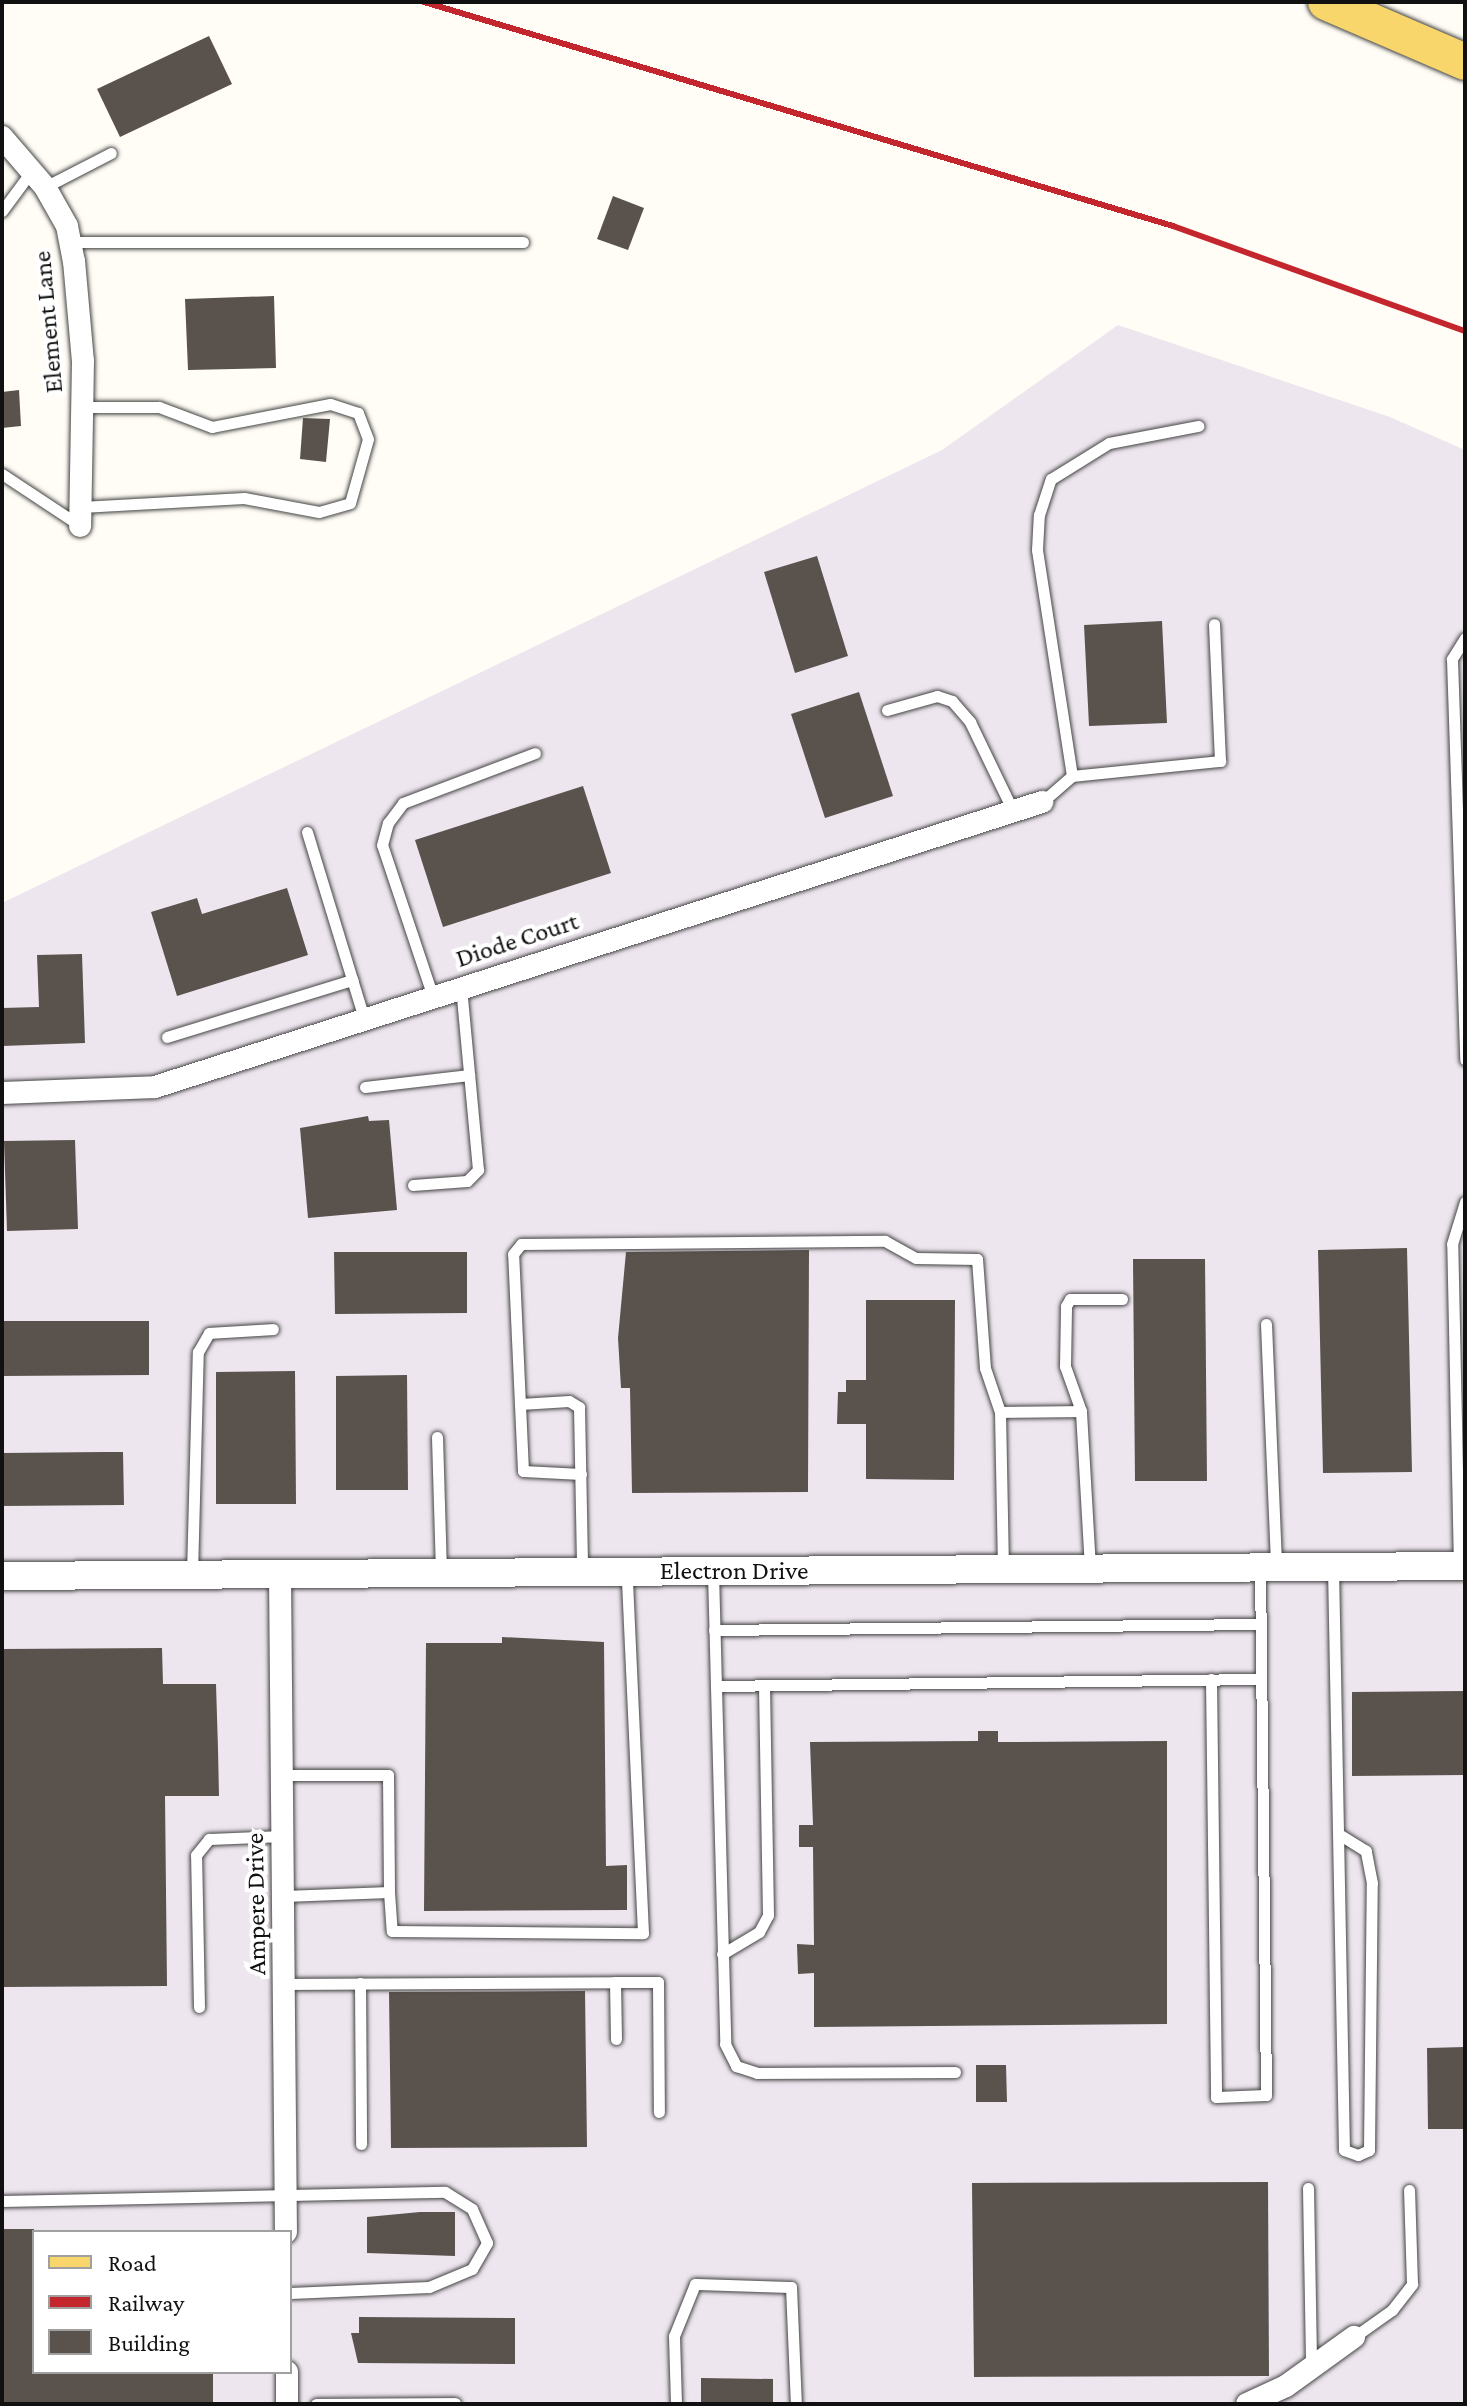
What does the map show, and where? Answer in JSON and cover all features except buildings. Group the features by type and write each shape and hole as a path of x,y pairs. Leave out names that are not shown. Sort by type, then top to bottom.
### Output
{"main road":[{"path":"1326,2 1465,62"}],"street":[{"name":"Element Lane","path":"2,137 39,178 70,242 83,407 80,516"},
{"name":"Diode Court","path":"2,1093 155,1087 1042,802"},
{"name":"Electron Drive","path":"2,1576 1462,1566"},
{"name":"Ampere Drive","path":"280,1575 286,2230"},
{"path":"1247,2404 1311,2368 1354,2337"},
{"path":"287,2374 287,2404"}],"lane":[{"path":"2,211 39,178 111,153"},
{"path":"70,242 523,242"},
{"path":"2,474 80,516 244,498 319,512 350,503 368,439 358,413 330,404 212,427 159,407 83,407"},
{"path":"1072,776 1037,550 1039,515 1051,479 1109,443 1198,426"},
{"path":"1042,802 1072,776 1220,761 1214,624"},
{"path":"1465,638 1452,659 1459,688 1465,1060"},
{"path":"887,710 937,696 952,701 970,722 1013,811"},
{"path":"433,997 382,845 388,823 403,803 535,753"},
{"path":"307,832 364,1019"},
{"path":"167,1037 352,980"},
{"path":"413,1185 475,1177 461,988"},
{"path":"365,1087 469,1075"},
{"path":"1462,1566 1452,1244 1465,1202"},
{"path":"581,1474 525,1474 513,1254 521,1244 885,1241 916,1258 977,1259 985,1368 1000,1412 1003,1569"},
{"path":"1090,1569 1081,1411 1065,1366 1066,1306 1070,1299 1122,1299"},
{"path":"1211,1679 1216,2097 1266,2095 1261,1624 1268,1567 1266,1324"},
{"path":"192,1575 198,1352 209,1333 273,1329"},
{"path":"520,1404 569,1401 579,1407 582,1573"},
{"path":"1000,1412 1081,1411"},
{"path":"437,1437 441,1574"},
{"path":"1333,1567 1344,2150 1358,2155 1369,2150 1372,1883 1366,1851 1339,1834"},
{"path":"713,1571 725,2044 736,2066 757,2073 955,2072"},
{"path":"283,1775 388,1775 392,1931 643,1933 627,1572"},
{"path":"714,1630 1261,1624"},
{"path":"716,1686 1261,1679"},
{"path":"722,1954 759,1932 768,1915 764,1686"},
{"path":"199,2007 196,1855 209,1839 283,1836"},
{"path":"284,1896 389,1892"},
{"path":"615,1982 616,2039"},
{"path":"285,1984 658,1982 659,2112"},
{"path":"360,1983 361,2144"},
{"path":"1308,2188 1311,2368"},
{"path":"1354,2337 1392,2310 1412,2284 1409,2190"},
{"path":"2,2201 286,2198 445,2192 472,2209 487,2243 472,2269 429,2287 292,2293"},
{"path":"676,2404 674,2336 695,2284 791,2287 796,2404"},
{"path":"316,2404 455,2403"}],"shaded area":[{"path":"1118,325 1390,417 1465,450 1465,2404 2,2404 2,903 942,450"}],"railway":[{"path":"424,2 1173,226 1465,331"}]}
